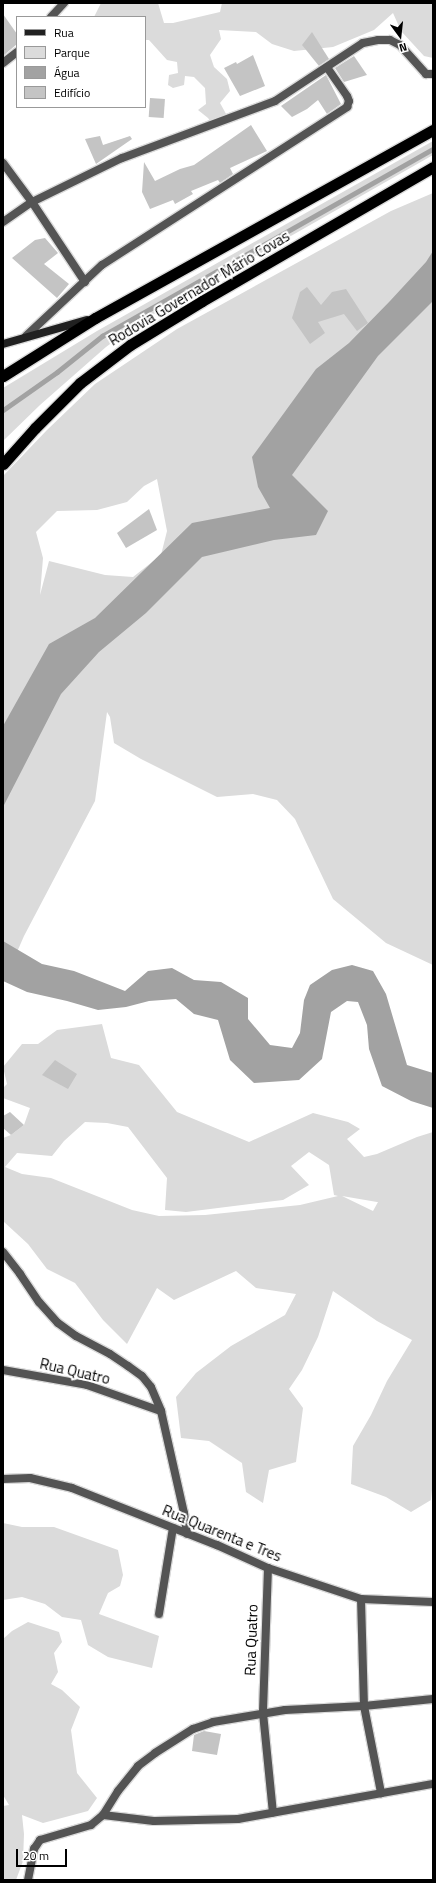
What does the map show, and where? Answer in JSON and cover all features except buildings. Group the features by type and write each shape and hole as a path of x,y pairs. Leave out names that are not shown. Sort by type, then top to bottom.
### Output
{"highway":[{"name":"Rodovia Governador Mário Covas","path":"3,376 96,318 433,130"},
{"name":"Rodovia Governador Mário Covas","path":"3,464 35,428 80,383 130,345 202,301 433,168"}],"main road":[{"path":"3,344 26,336 96,318"}],"street":[{"path":"52,16 64,3"},
{"path":"3,222 32,202 122,158 275,101 363,43 378,40 390,40 400,45 426,74 433,74"},
{"path":"3,63 16,53"},
{"path":"26,336 102,266 347,107 349,101 347,96 326,67"},
{"path":"3,163 32,202 85,282"},
{"path":"3,1252 50,1316 65,1330 110,1354 142,1376 151,1387 161,1411 184,1513 187,1534"},
{"name":"Rua Quatro","path":"3,1370 87,1384 161,1411"},
{"name":"Rua Quarenta e Tres","path":"3,1479 30,1478 72,1488 268,1568 361,1599 433,1602"},
{"path":"159,1614 173,1528"},
{"name":"Rua Quatro","path":"268,1568 263,1713 273,1813"},
{"path":"361,1599 364,1706 381,1793"},
{"path":"28,1880 34,1849 40,1840 91,1825 103,1815 118,1791 138,1766 175,1740 193,1730 213,1722 263,1713 364,1706 433,1699"},
{"path":"103,1815 154,1821 238,1819 433,1784"}],"green space":[{"path":"101,3 158,3 164,23 173,23 220,12 222,3 433,3 433,58 424,56 401,31 393,13 374,30 333,47 294,51 272,44 256,32 219,30 221,39 210,55 214,67 227,79 230,91 220,103 230,121 215,128 208,118 198,110 206,104 205,88 194,77 185,76 184,85 173,88 168,85 169,75 178,73 177,62 167,60 149,40 146,40 146,16 94,16"},
{"path":"433,141 433,155 140,322 106,347 40,405 3,441 3,388 97,331"},
{"path":"433,193 433,965 386,943 333,899 295,819 277,800 253,794 217,797 141,759 114,743 110,717 107,712 95,801 24,936 3,984 3,476 47,430 95,384 177,329 391,211","holes":["157,479 167,531 161,555 133,577 105,575 49,561 40,595 43,558 36,532 57,511 97,510 127,502 144,486"]},
{"path":"102,1024 111,1058 139,1065 177,1112 249,1142 313,1113 348,1122 360,1129 347,1139 364,1157 377,1154 433,1132 433,1479 431,1500 411,1512 386,1497 351,1484 353,1446 371,1415 387,1381 412,1340 377,1321 333,1291 318,1337 302,1370 289,1389 303,1408 296,1462 269,1470 263,1503 246,1492 242,1463 209,1441 181,1438 176,1397 196,1373 231,1346 285,1315 296,1294 256,1288 236,1271 174,1300 157,1288 127,1344 103,1320 75,1283 47,1269 28,1244 3,1221 3,1138 11,1135 24,1125 30,1108 3,1098 3,1088 7,1084 3,1067 22,1044 38,1044 57,1030","holes":["85,1122 107,1123 128,1127 167,1178 165,1210 186,1212 283,1200 309,1185 291,1166 309,1152 329,1165 334,1195 338,1196 300,1205 205,1215 159,1216 132,1210 51,1178 22,1174 5,1167 17,1153 52,1156 64,1141","342,1196 377,1202 378,1202 373,1211"]},
{"path":"3,1523 22,1527 54,1527 118,1550 123,1575 120,1586 108,1593 99,1614 159,1636 152,1668 108,1657 88,1645 81,1620 62,1617 45,1604 22,1597 3,1600"},
{"path":"28,1622 59,1632 62,1642 54,1653 58,1672 51,1684 62,1690 80,1707 71,1730 77,1773 97,1798 88,1811 43,1823 22,1815 24,1834 23,1861 16,1880 3,1880 3,1806 9,1805 3,1795 3,1639 12,1631"}],"water":[{"path":"433,251 433,301 378,356 292,475 328,511 316,535 274,540 202,557 146,613 99,652 61,694 3,807 3,726 49,644 95,618 192,523 270,508 258,487 252,457 316,369 349,343 426,262"},
{"path":"3,941 42,964 74,971 125,991 148,971 172,968 194,980 221,982 248,998 248,1019 270,1045 292,1048 300,1033 304,1000 310,985 332,970 352,965 373,971 386,994 407,1065 433,1073 433,1108 411,1101 382,1086 369,1049 367,1025 358,1002 347,1001 331,1012 322,1059 299,1080 254,1083 230,1060 218,1020 194,1014 176,999 149,1001 126,1007 98,1010 27,992 3,981"}],"waterway":[{"path":"3,410 57,372 102,336 433,149"}]}
